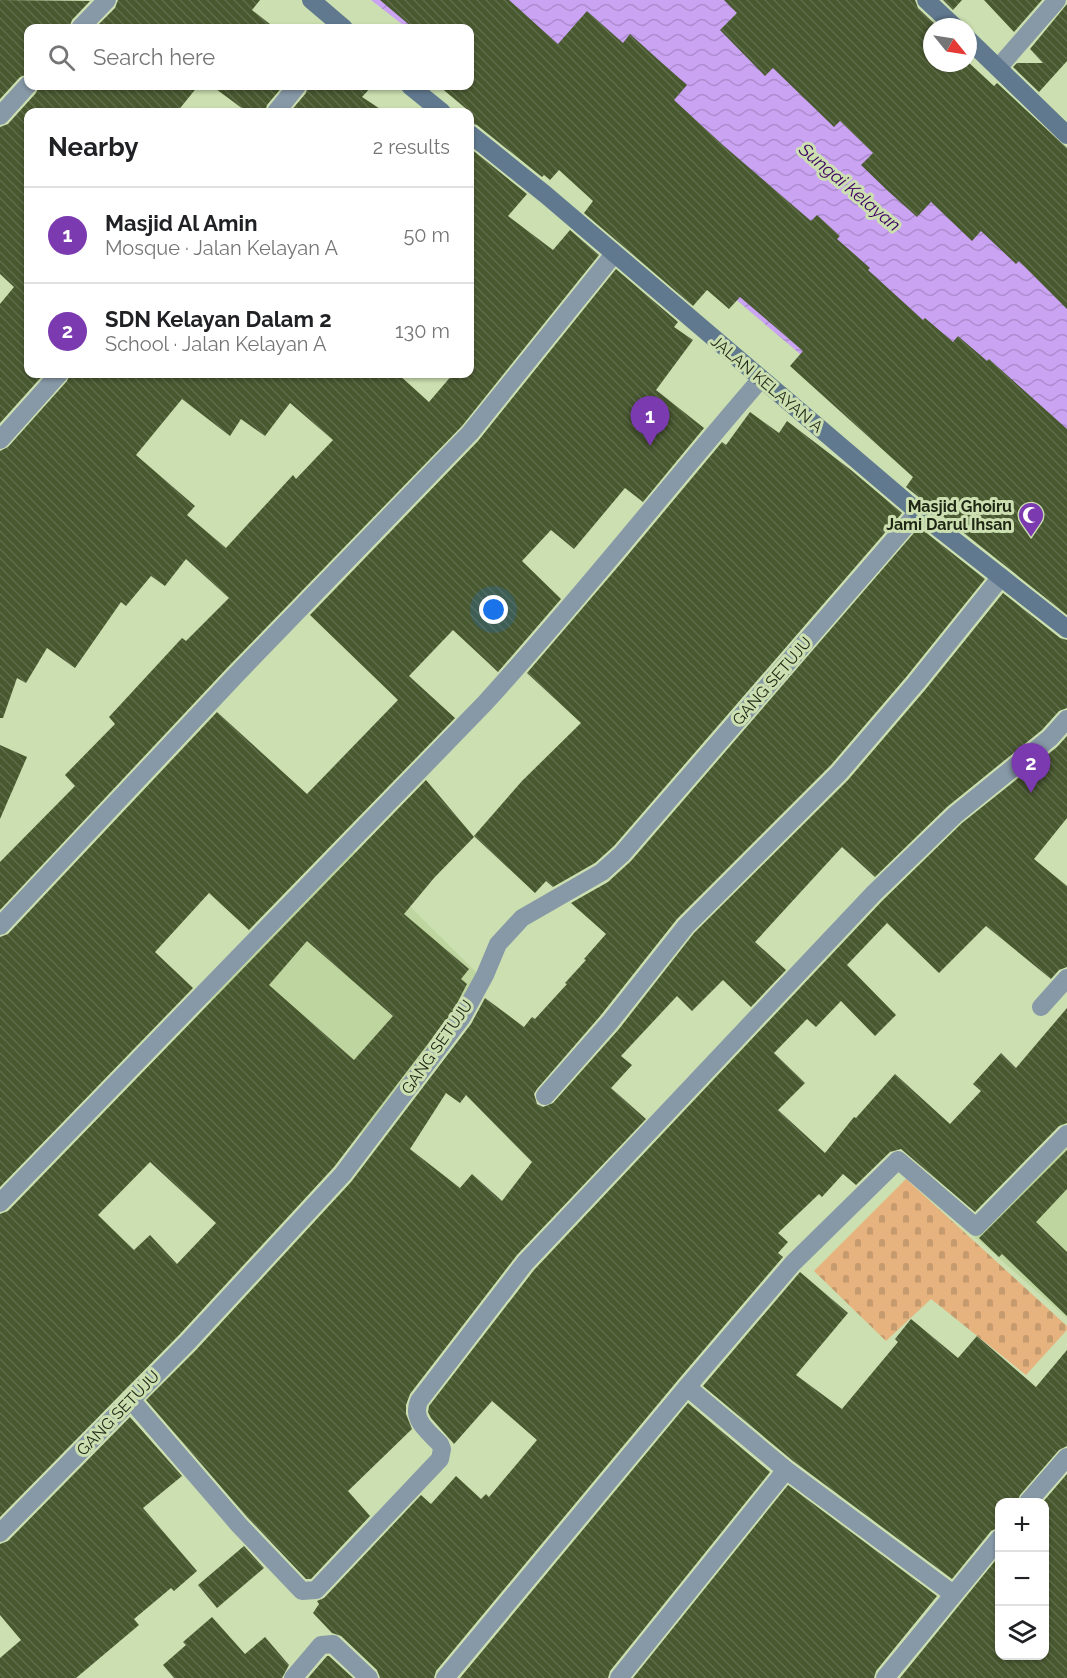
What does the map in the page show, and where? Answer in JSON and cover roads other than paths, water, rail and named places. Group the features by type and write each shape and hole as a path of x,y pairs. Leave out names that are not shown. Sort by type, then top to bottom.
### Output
{"street":[{"path":"84,24 107,0"},
{"path":"311,0 338,24"},
{"path":"926,0 945,18"},
{"path":"998,68 1057,0"},
{"path":"977,48 1067,135"},
{"path":"0,116 24,89"},
{"path":"279,108 294,90"},
{"path":"415,90 437,108"},
{"name":"JALAN KELAYAN A","path":"474,137 546,195 918,512 1067,629"},
{"path":"0,926 236,675 470,433 614,254"},
{"path":"0,440 55,378"},
{"path":"0,1203 485,703 541,642 761,379"},
{"name":"GANG SETUJU","path":"0,1533 131,1400 343,1174 462,1017 485,975 498,944 522,918 602,872 622,854 918,512"},
{"path":"545,1095 610,1022 686,926 839,773 916,683 1001,577"},
{"path":"131,1400 239,1524 302,1591 316,1590 440,1459 442,1455 440,1444 420,1422 416,1416 416,1409 441,1371 525,1263 874,893 956,815 1050,738 1067,719"},
{"path":"1041,1007 1067,978"},
{"path":"445,1678 793,1263 898,1160 976,1227 1067,1134"},
{"path":"687,1387 786,1470 953,1594"},
{"path":"1032,1498 1067,1457"},
{"path":"618,1678 786,1470"},
{"path":"885,1678 995,1543"},
{"path":"293,1678 321,1645 333,1644 369,1678"}],"water":[{"name":"Sungai Kelayan","path":"371,0 869,0 923,54 923,72 942,72 1067,188 1067,577 990,515 536,130 474,81 474,24 402,24"}],"place":[{"name":"Masjid Al Amin","path":"650,446"},
{"name":"Masjid Ghoiru Jami Darul Ihsan","path":"1031,538"},
{"name":"SDN Kelayan Dalam 2","path":"1031,793"}]}
